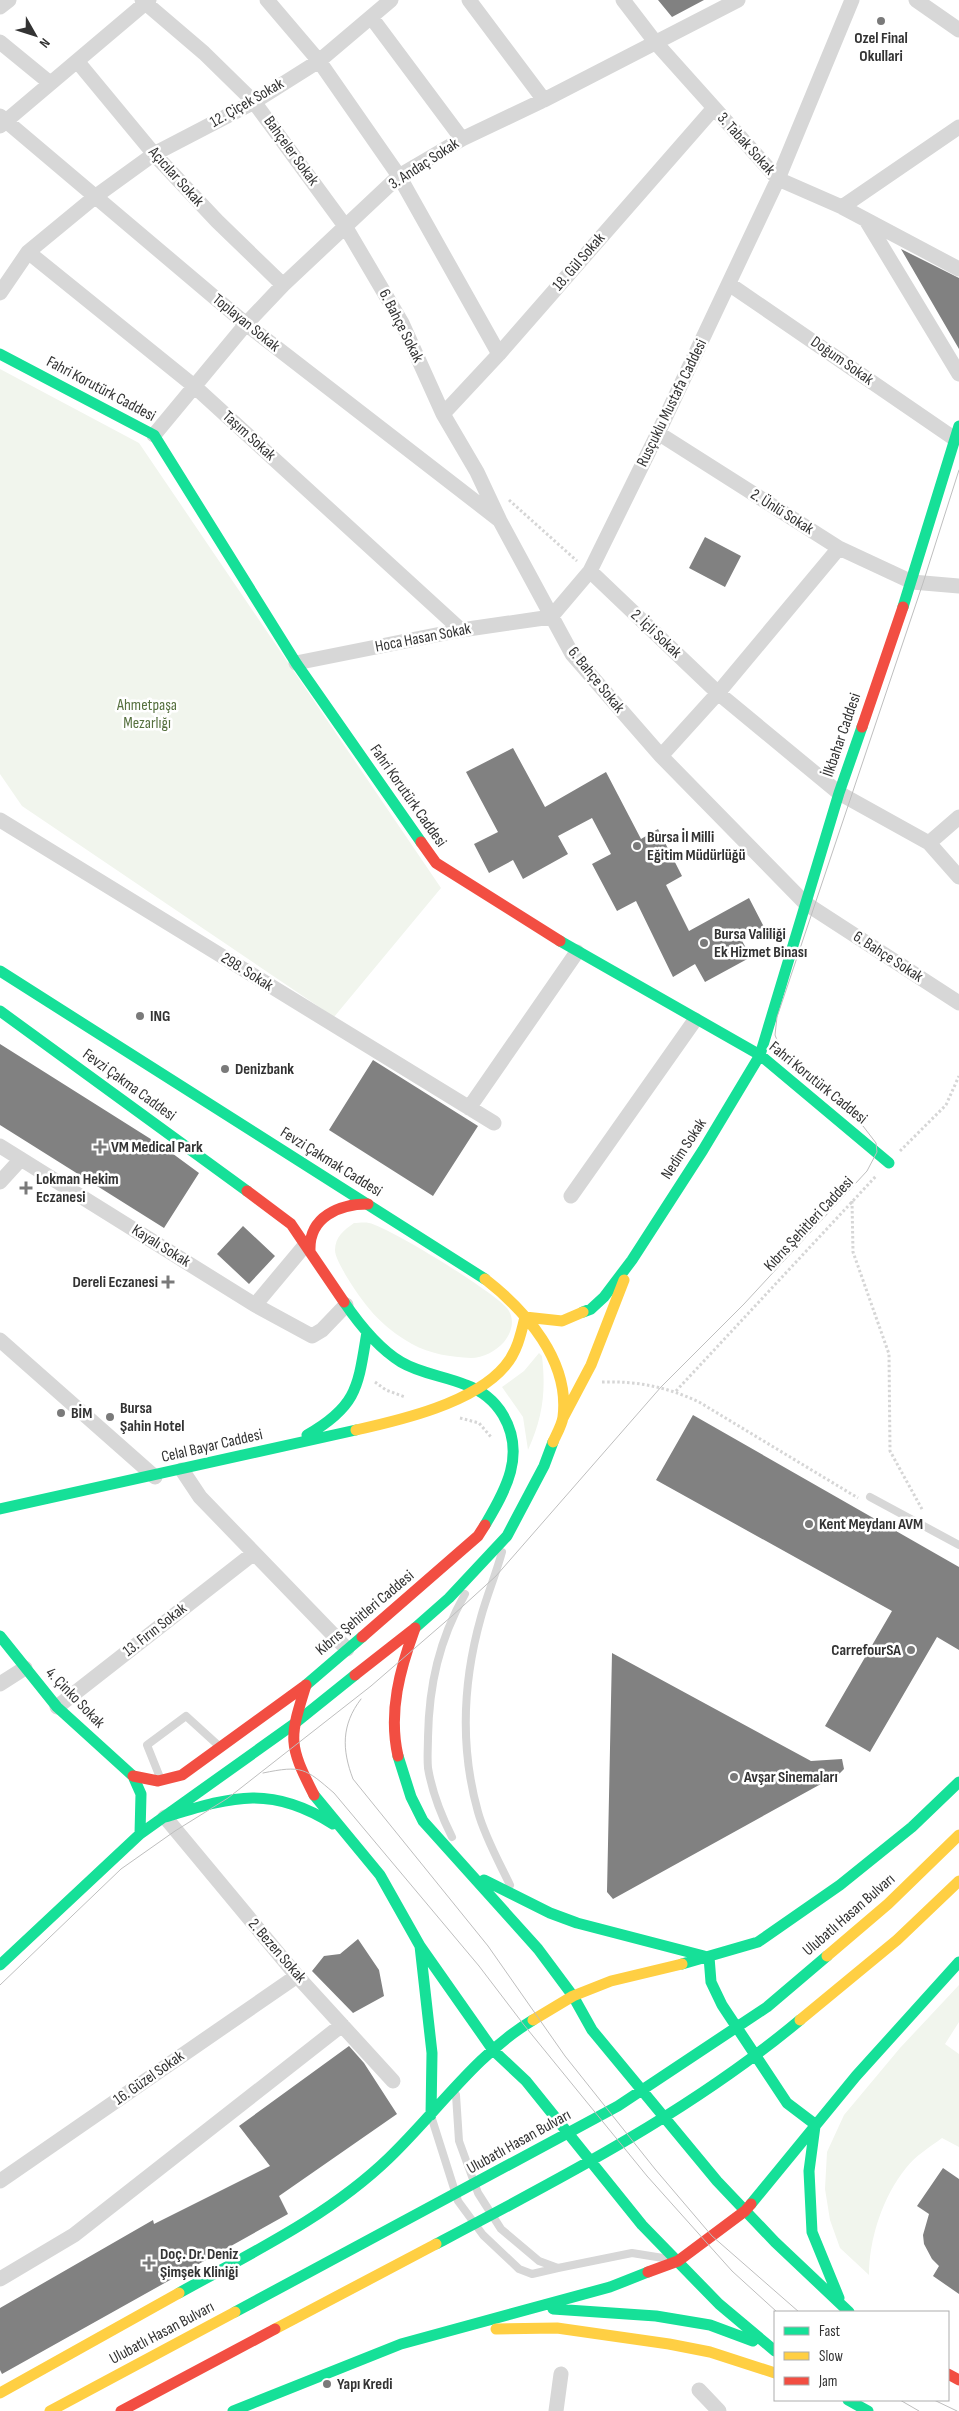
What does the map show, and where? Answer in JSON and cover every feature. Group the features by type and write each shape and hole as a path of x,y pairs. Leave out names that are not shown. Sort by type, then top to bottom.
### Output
{"main road":[{"name":"Fahri Korutürk Caddesi","path":"0,354 154,435 296,663 436,863 577,952 760,1055 889,1163"},
{"name":"İlkbahar Caddesi","path":"760,1055 839,792 912,582 957,433"},
{"name":"Fevzi Çakmak Caddesi","path":"0,971 474,1270 497,1288 525,1317 553,1354 562,1388 563,1418"},
{"name":"Fevzi Çakma Caddesi","path":"0,1011 291,1224 355,1319 367,1332"},
{"name":"Nedim Sokak","path":"632,1260 743,1087 760,1055"},
{"path":"308,1247 314,1229 338,1207 356,1203 368,1204"},
{"path":"525,1317 546,1321 562,1321 591,1310 604,1297 632,1260"},
{"path":"2,1956 33,1935 140,1834 294,1724 415,1628 449,1598 507,1536 544,1466 563,1418 615,1308 632,1260"},
{"name":"Celal Bayar Caddesi","path":"0,1509 155,1477 353,1431 431,1409 480,1391 494,1378 508,1363 519,1345 525,1317"},
{"path":"367,1332 401,1362 420,1371 480,1391"},
{"path":"288,1445 326,1425 342,1411 355,1395 367,1332"},
{"name":"Kıbrıs Şehitleri Caddesi","path":"133,1776 161,1780 182,1775 306,1685 478,1536 502,1496 510,1473 514,1452 511,1429 497,1405 480,1391"},
{"path":"415,1628 402,1660 396,1686 393,1733 396,1758 409,1797 423,1821 538,1948 573,1996 592,2030 718,2181 745,2211 846,2310"},
{"name":"4. Çinko Sokak","path":"0,1636 57,1707 133,1776"},
{"path":"306,1685 294,1724 294,1747 301,1769 315,1796 380,1875 420,1946 493,2050 526,2081 642,2225 719,2304 772,2349"},
{"path":"133,1776 141,1794 140,1834"},
{"path":"0,2393 269,2243 338,2200 388,2159 493,2050 524,2025 573,1996 611,1981 709,1957 758,1942 840,1885 912,1827 959,1782"},
{"path":"165,1817 228,1798 254,1796 281,1799 318,1813 343,1832"},
{"name":"Ulubatlı Hasan Bulvarı","path":"50,2411 618,2106 767,2007 888,1904 959,1835"},
{"path":"469,1872 516,1899 558,1916 621,1936 709,1957"},
{"path":"121,2411 459,2232 649,2128 780,2038 897,1940 959,1881"},
{"path":"420,1946 432,2053 431,2115"},
{"path":"709,1957 711,1982 722,2005 787,2103 816,2125"},
{"path":"233,2411 299,2383 401,2344 610,2287 678,2261 745,2211 816,2125 959,1962"},
{"path":"816,2125 809,2171 812,2232 846,2310"},
{"path":"537,2308 656,2316 710,2325 772,2349"},
{"path":"451,2329 557,2328 710,2352 774,2372"},
{"path":"850,2401 868,2411"}],"street":[{"path":"0,7 9,0"},
{"path":"267,0 319,61 399,176 499,354"},
{"name":"12. Çiçek Sokak","path":"0,293 28,252 96,196 154,154 254,102 319,61 391,0"},
{"path":"469,0 544,100"},
{"name":"3. Tabak Sokak","path":"623,0 656,43 778,179 865,218 959,269"},
{"name":"3. Andaç Sokak","path":"154,435 246,324 283,285 399,176 462,139 544,100 738,0"},
{"name":"Rusçuklu Mustafa Caddesi","path":"551,618 590,572 658,433 778,179 852,0"},
{"path":"916,0 959,30"},
{"path":"2,121 77,61 146,1"},
{"name":"Bahçeler Sokak","path":"146,1 204,53 254,102 345,226"},
{"path":"371,17 462,139"},
{"path":"0,42 50,83"},
{"name":"Açıcılar Sokak","path":"77,61 154,154 217,221 283,285"},
{"name":"18. Gül Sokak","path":"443,414 499,354 714,108"},
{"name":"Toplayan Sokak","path":"2,121 96,196 246,324 500,521"},
{"path":"842,207 959,127"},
{"path":"865,218 959,374"},
{"name":"6. Bahçe Sokak","path":"345,226 402,323 443,414 477,472 500,521 572,654 660,756 805,903 959,1003"},
{"name":"Taşım Sokak","path":"28,252 194,386 461,630"},
{"name":"Doğum Sokak","path":"729,284 957,433"},
{"name":"2. Ünlü Sokak","path":"658,433 838,548 912,582 959,586"},
{"path":"660,756 718,693 838,548"},
{"name":"2. İçli Sokak","path":"590,572 718,693 839,792 929,843 959,877"},
{"name":"Hoca Hasan Sokak","path":"296,663 461,630 551,618"},
{"path":"929,843 959,817"},
{"name":"298. Sokak","path":"0,820 494,1123"},
{"path":"469,1108 577,952"},
{"path":"571,1196 695,1020"},
{"name":"Kayalı Sokak","path":"0,1146 255,1305 312,1336 322,1330 346,1305"},
{"path":"0,1182 21,1159"},
{"path":"255,1305 308,1247"},
{"path":"0,1340 155,1477"},
{"path":"182,1470 200,1497 347,1649"},
{"name":"13. Fırın Sokak","path":"57,1707 254,1553"},
{"path":"0,1684 25,1668"},
{"name":"2. Bezen Sokak","path":"165,1817 297,1976 393,2081"},
{"name":"16. Güzel Sokak","path":"0,2181 297,1976"},
{"path":"0,2279 74,2235 342,2025"},
{"path":"556,2411 561,2374"},
{"path":"272,2411 299,2383"},
{"path":"699,2390 719,2411"}],"lane":[{"path":"869,1500 959,1544"},
{"path":"507,1536 481,1617 469,1674 465,1714 469,1773 478,1814 516,1899"},
{"path":"469,1872 441,1814 428,1767 428,1716 437,1658 452,1616 483,1562"},
{"path":"161,1780 147,1745 186,1716 220,1747"},
{"path":"526,1922 538,1948"},
{"path":"456,2087 459,2141 478,2193 501,2229 539,2261 558,2268"},
{"path":"431,2115 458,2201 483,2235 519,2268 532,2274 632,2253 678,2261"}],"path":[{"path":"505,497 590,572"},
{"name":"Kıbrıs Şehitleri Caddesi","path":"676,1391 852,1201 946,1105 959,1076"},
{"path":"852,1201 853,1252 889,1354 890,1451 934,1531"},
{"path":"576,1393 601,1382 632,1381 676,1391 699,1402 869,1500"}],"green space":[{"name":"Ahmetpaşa Mezarlığı","path":"0,369 139,443 441,888 334,1017 22,806 0,774"},
{"path":"354,1223 369,1223 380,1227 443,1262 487,1291 502,1303 511,1315 512,1323 509,1335 504,1342 493,1351 480,1357 456,1357 433,1353 412,1344 391,1330 374,1314 359,1295 336,1256 335,1245 338,1238"},
{"path":"539,1353 542,1356 544,1381 542,1404 537,1426 528,1450 523,1417 502,1387 524,1371"},
{"path":"959,1985 959,2022 945,2044 959,2054 959,2147 942,2138 914,2160 898,2179 879,2218 872,2247 869,2275 840,2248 830,2220 825,2189 827,2152 844,2115 900,2048"}],"building":[{"path":"658,0 704,0 672,17"},
{"path":"901,249 959,278 959,349"},
{"path":"705,537 741,556 725,587 689,568"},
{"path":"513,748 545,807 606,772 641,839 658,829 682,876 666,885 689,931 749,898 764,927 741,939 751,957 705,982 695,964 673,977 636,901 617,911 592,864 611,854 592,818 558,836 568,854 523,879 513,860 489,873 474,844 498,832 466,772"},
{"name":"VM Medical Park","path":"0,1044 165,1148 199,1173 164,1228 0,1125"},
{"path":"373,1060 478,1126 433,1196 329,1130"},
{"path":"243,1226 275,1256 249,1284 217,1254"},
{"name":"Kent Meydanı AVM","path":"693,1415 959,1567 959,1650 937,1637 870,1752 825,1726 892,1611 656,1480"},
{"path":"612,1653 811,1761 842,1759 844,1769 839,1774 613,1899 607,1892"},
{"path":"358,1939 379,1970 384,1996 353,2013 312,1971 324,1956 340,1954"},
{"path":"349,2046 364,2063 397,2114 279,2196 288,2214 2,2374 0,2370 0,2308 153,2220 154,2224 270,2166 239,2126"},
{"path":"943,2168 959,2179 959,2294 933,2276 939,2266 932,2259 924,2244 923,2235 929,2214 917,2206"}],"tram line":[{"path":"0,1985 121,1869 175,1831 228,1798 371,1686 496,1576 661,1387 744,1304 867,1171 877,1152 876,1143 863,1126 797,1071 783,1055 775,1035 777,1017 923,583 959,470"},
{"path":"361,1699 350,1718 345,1738 345,1748 353,1779 488,1946 565,2056 655,2169 712,2236 798,2311"},
{"path":"263,1773 295,1769 316,1778 334,1793 479,1966 524,2025 647,2176 732,2271 776,2311"},
{"path":"902,2401 919,2411"},
{"path":"936,2401 957,2411"}],"traffic: fast":[{"path":"0,354 154,435 296,663 421,842"},
{"path":"903,607 959,426"},
{"path":"583,1312 591,1309 604,1297 632,1260 703,1150 760,1055 839,793 862,727"},
{"path":"560,941 760,1055 889,1163"},
{"path":"0,971 485,1279"},
{"path":"0,1011 247,1191"},
{"path":"344,1302 356,1319 384,1350 409,1366 478,1390 492,1400 503,1415 510,1429 513,1444 511,1472 500,1499 485,1525"},
{"path":"307,1435 337,1414 353,1393 358,1381 367,1332"},
{"path":"0,1509 356,1430"},
{"path":"415,1628 449,1598 507,1536 544,1466 553,1442"},
{"path":"0,1636 57,1707 133,1776 141,1794 140,1834"},
{"path":"306,1685 362,1637"},
{"path":"0,1965 140,1834 294,1724 355,1675"},
{"path":"398,1756 411,1797 423,1821 538,1949 573,1996 592,2030 717,2181 775,2242 848,2311"},
{"path":"682,1964 758,1942 840,1885 912,1827 959,1782"},
{"path":"314,1795 380,1875 420,1946 432,2053 431,2115"},
{"path":"165,1817 211,1804 250,1798 290,1803 310,1811 333,1824"},
{"path":"484,1880 550,1913 577,1923 704,1956"},
{"path":"420,1946 493,2050 526,2081 642,2225 719,2304 774,2350"},
{"path":"235,2312 618,2106 767,2007 827,1956"},
{"path":"709,1957 711,1982 722,2005 787,2103 816,2125"},
{"path":"751,2204 856,2076 959,1962"},
{"path":"179,2293 315,2216 366,2179 406,2141 475,2067 512,2034 533,2020"},
{"path":"436,2244 578,2168 670,2113 715,2084 800,2020"},
{"path":"815,2126 809,2171 812,2232 839,2298"},
{"path":"233,2411 401,2344 610,2287 648,2272"},
{"path":"553,2309 656,2316 710,2325 753,2341"},
{"path":"850,2401 868,2411"}],"traffic: slow":[{"path":"485,1279 530,1322 542,1339 560,1376 563,1396 563,1417 553,1442"},
{"path":"563,1418 591,1365 624,1280"},
{"path":"356,1430 436,1408 456,1400 492,1379 513,1355 525,1317 562,1321 583,1312"},
{"path":"827,1956 888,1904 959,1835"},
{"path":"800,2020 897,1940 959,1881"},
{"path":"533,2020 573,1996 611,1981 682,1964"},
{"path":"275,2329 436,2244"},
{"path":"0,2393 179,2293"},
{"path":"50,2411 235,2312"},
{"path":"496,2329 557,2328 669,2344 710,2352 774,2373"}],"traffic: jam":[{"path":"862,727 903,607"},
{"path":"421,842 436,863 560,941"},
{"path":"247,1191 291,1224 344,1302"},
{"path":"310,1250 311,1239 320,1221 337,1210 368,1204"},
{"path":"362,1637 478,1536 485,1525"},
{"path":"355,1675 415,1628"},
{"path":"398,1756 394,1723 397,1691 400,1675 415,1628"},
{"path":"133,1776 158,1781 182,1775 306,1685"},
{"path":"306,1685 296,1718 294,1741 299,1764 314,1795"},
{"path":"648,2272 678,2261 745,2211 751,2204"},
{"path":"121,2411 275,2329"},
{"path":"949,2375 959,2380"}],"place":[{"name":"Ozel Final Okullari","path":"881,21"},
{"name":"Bursa İl Milli Eğitim Müdürlüğü","path":"637,846"},
{"name":"Bursa Valiliği Ek Hizmet Binası","path":"704,943"},
{"name":"ING","path":"140,1016"},
{"name":"Denizbank","path":"225,1069"},
{"name":"VM Medical Park","path":"100,1147"},
{"name":"Lokman Hekim Eczanesi","path":"26,1188"},
{"name":"Dereli Eczanesi","path":"168,1282"},
{"name":"BİM","path":"61,1413"},
{"name":"Bursa Şahin Hotel","path":"110,1417"},
{"name":"Kent Meydanı AVM","path":"809,1524"},
{"name":"CarrefourSA","path":"911,1650"},
{"name":"Avşar Sinemaları","path":"734,1777"},
{"name":"Doç. Dr. Deniz Şimşek Kliniği","path":"149,2263"},
{"name":"Yapı Kredi","path":"327,2384"}]}
